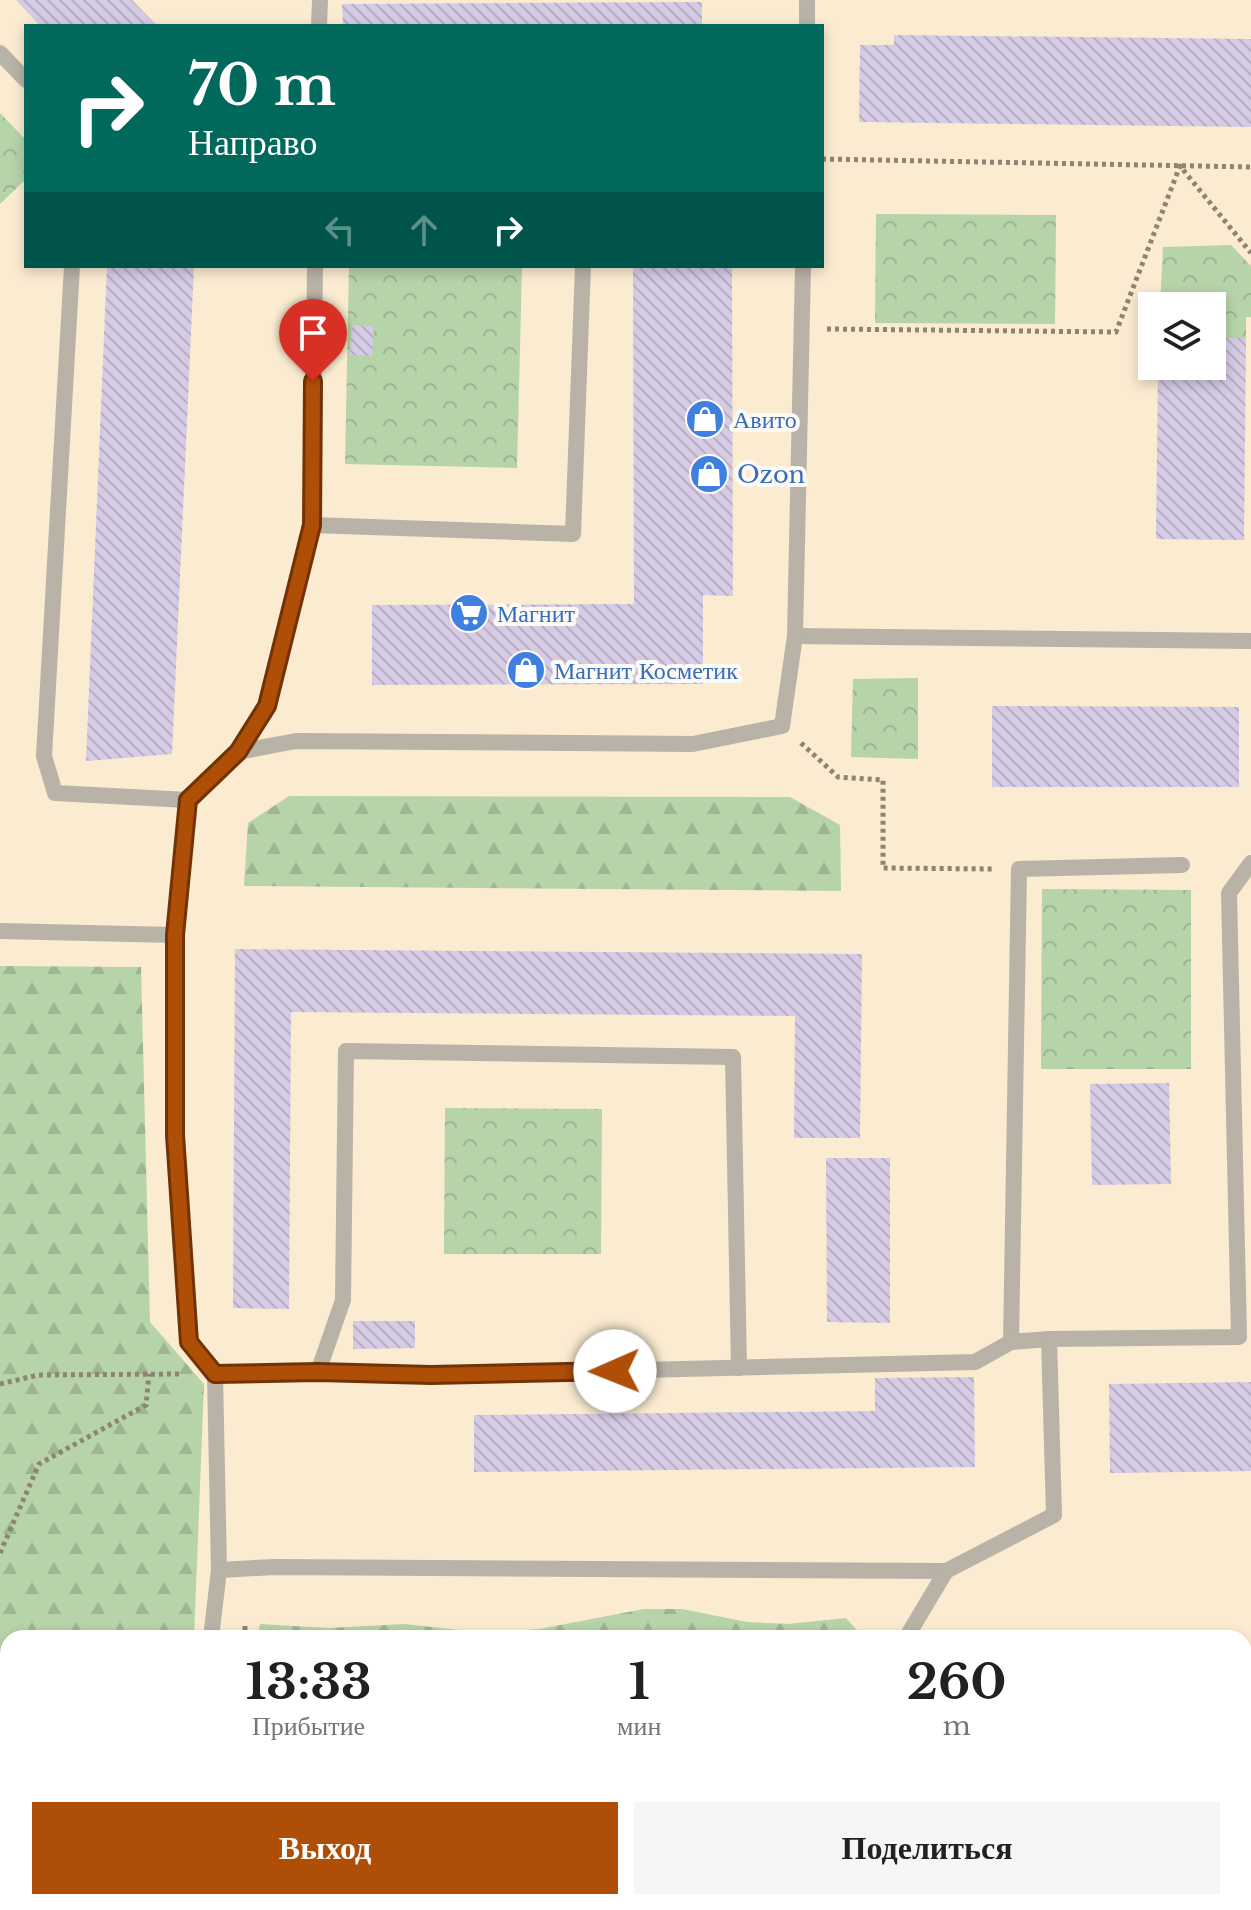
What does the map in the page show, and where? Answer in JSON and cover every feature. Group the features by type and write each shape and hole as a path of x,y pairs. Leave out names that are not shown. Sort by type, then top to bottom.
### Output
{"lane":[{"path":"319,24 320,0"},
{"path":"807,0 807,24"},
{"path":"0,53 24,78"},
{"path":"72,268 44,756 55,793 188,800"},
{"path":"212,1630 219,1570 215,1374 189,1342 175,1135 175,935 188,800 238,752 267,706 312,525 315,268"},
{"path":"312,525 573,534 583,268"},
{"path":"238,752 296,741 693,744 782,726 795,636 803,268"},
{"path":"795,636 1251,641"},
{"path":"215,1374 318,1372 431,1375 975,1362 1011,1342 1239,1337 1229,893 1251,863"},
{"path":"1011,1342 1019,869 1182,865"},
{"path":"0,931 175,935"},
{"path":"318,1372 343,1300 346,1051 733,1057 739,1368"},
{"path":"219,1570 275,1567 946,1571 1054,1515 1049,1339"},
{"path":"911,1630 946,1571"}],"path":[{"path":"824,159 1251,167"},
{"path":"1180,166 1251,253"},
{"path":"802,329 1116,332 1180,166"},
{"path":"782,726 838,777 883,780 883,868 1019,869"},
{"path":"0,1553 39,1464 146,1405 149,1374"},
{"path":"0,1384 38,1375 215,1374"},
{"path":"245,1625 245,1630"}],"green space":[{"path":"0,113 24,138 24,181 0,204"},
{"path":"876,214 1056,215 1055,324 875,323"},
{"path":"1231,245 1251,266 1251,317 1246,317 1246,338 1226,338 1226,292 1161,292 1163,247"},
{"path":"349,268 522,268 517,468 345,464"},
{"path":"918,678 918,759 851,757 853,679"},
{"path":"289,796 790,797 840,825 841,891 244,886 248,823"},
{"path":"1042,889 1191,890 1191,1069 1041,1069"},
{"path":"0,966 141,967 150,1322 204,1384 194,1630 0,1630"},
{"path":"445,1108 602,1109 601,1254 444,1254"},
{"path":"644,1609 682,1609 747,1622 788,1624 846,1618 857,1630 526,1630"},
{"path":"260,1624 329,1628 404,1624 460,1630 259,1630"}],"building":[{"path":"16,0 132,0 155,24 38,24"},
{"path":"702,2 702,24 343,24 342,4"},
{"path":"894,35 1251,39 1251,127 859,122 860,45 894,45"},
{"path":"107,268 194,268 172,754 86,761"},
{"path":"633,268 732,268 733,596 703,595 703,684 372,685 372,605 634,604"},
{"path":"352,325 374,326 372,356 350,355"},
{"path":"1226,338 1246,338 1244,540 1156,539 1158,380 1226,380"},
{"path":"992,706 1239,707 1239,787 992,787"},
{"path":"235,949 862,954 860,1138 794,1138 795,1016 291,1012 289,1309 233,1308"},
{"path":"1169,1083 1171,1184 1092,1185 1090,1084"},
{"path":"826,1158 890,1158 890,1323 827,1322"},
{"path":"353,1321 415,1321 415,1348 353,1349"},
{"path":"974,1377 975,1467 474,1472 474,1415 875,1411 875,1378"},
{"path":"1251,1382 1251,1471 1110,1473 1109,1384"}],"place":[{"name":"Авито","path":"705,419"},
{"name":"Ozon","path":"709,474"},
{"name":"Магнит","path":"469,613"},
{"name":"Магнит Косметик","path":"526,670"}],"route":[{"path":"313,381 312,525 267,706 238,752 188,800 175,935 175,1135 189,1342 215,1374 318,1372 431,1375 615,1371"}]}
